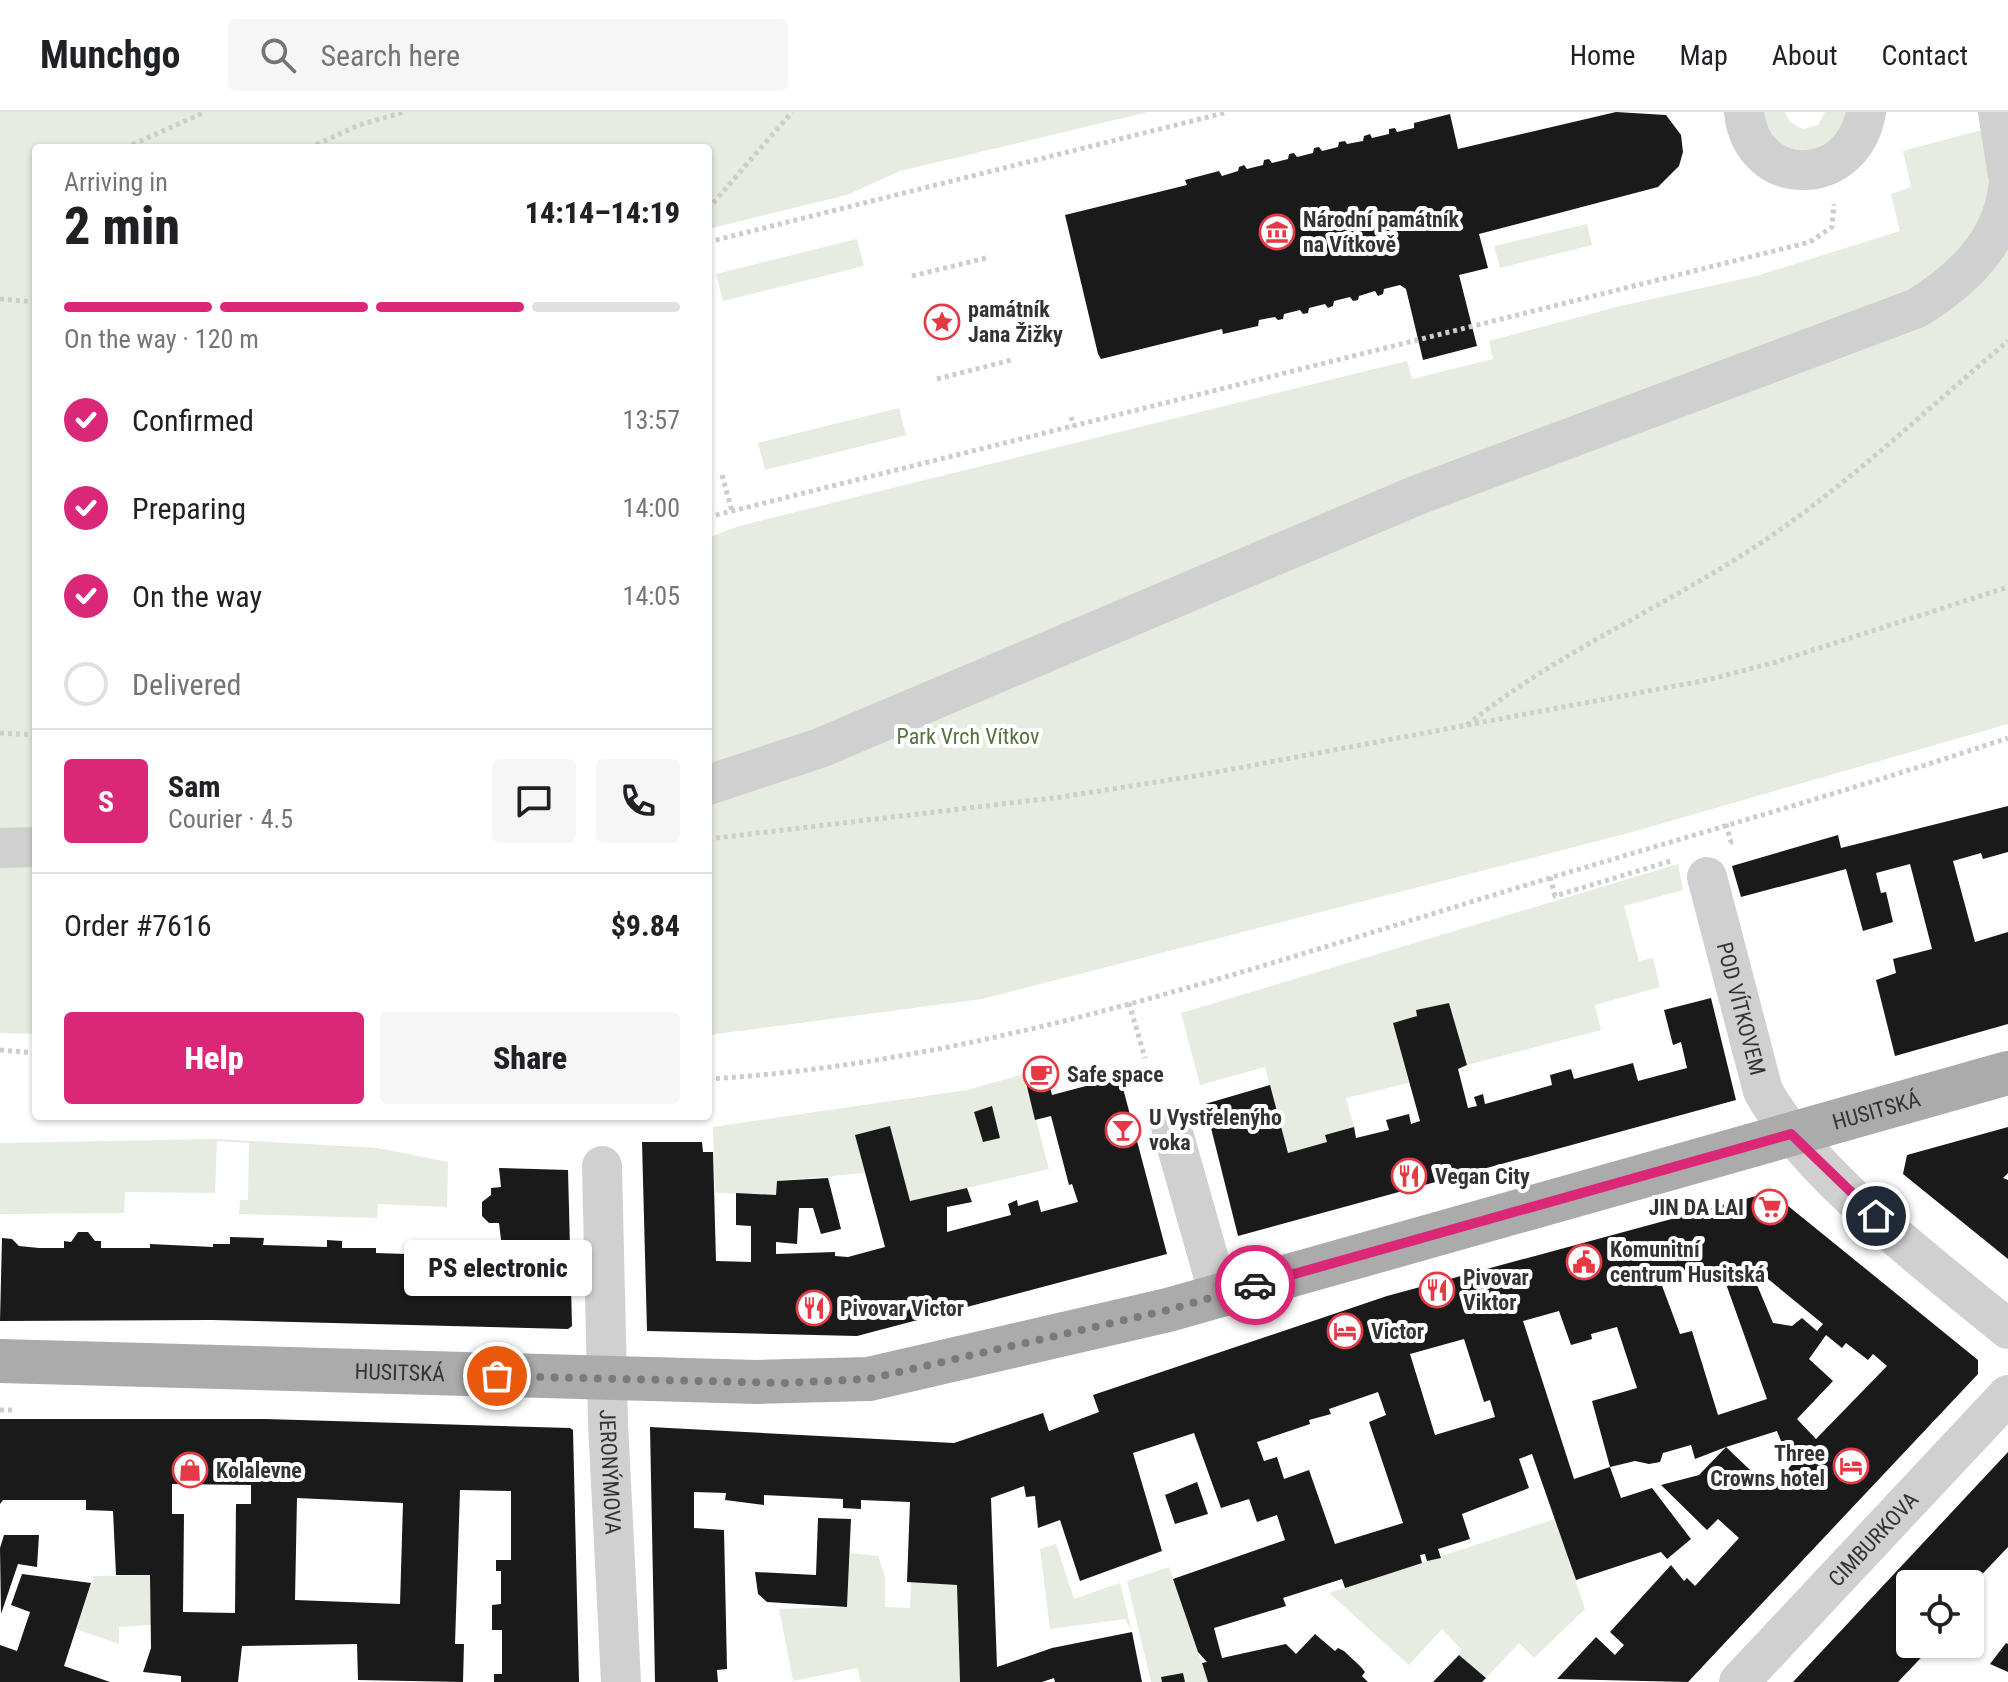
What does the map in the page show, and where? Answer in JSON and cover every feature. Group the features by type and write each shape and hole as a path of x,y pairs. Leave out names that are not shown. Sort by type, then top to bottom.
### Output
{"main road":[{"name":"HUSITSKÁ","path":"0,1361 798,1383 869,1379 1219,1295 2008,1073"}],"street":[{"path":"1744,112 1754,143 1767,158 1785,167 1804,171 1841,159 1855,146 1866,112"},
{"path":"1998,112 2008,175"},
{"path":"712,784 820,748 1415,496 1917,308 1951,284 1983,253 2006,206 2008,188"},
{"path":"0,848 32,847"},
{"name":"POD VÍTKOVEM","path":"1707,877 1763,1091 1791,1134 1876,1216 2008,1329"},
{"path":"1171,1126 1219,1295"},
{"name":"JERONÝMOVA","path":"602,1166 621,1682"},
{"name":"CIMBURKOVA","path":"1739,1682 2008,1395"}],"path":[{"path":"134,144 205,112"},
{"path":"318,144 359,125 404,112"},
{"path":"712,204 792,112"},
{"path":"712,241 1228,112"},
{"path":"712,516 1810,242 1832,227 1836,216 1824,167"},
{"path":"912,276 986,258"},
{"path":"0,299 32,302"},
{"path":"1466,725 1545,668 1686,590 1778,532 2008,341"},
{"path":"937,379 1011,360"},
{"path":"1071,417 1074,426"},
{"path":"722,475 732,511"},
{"path":"712,839 1061,797 1707,680 1776,662 2008,587"},
{"path":"0,733 32,735"},
{"path":"712,1079 770,1075 927,1053 1129,1003 2008,738"},
{"path":"1726,824 1731,842"},
{"path":"1550,877 1555,896 1700,852 1707,877"},
{"path":"1129,1003 1145,1058"},
{"path":"0,1050 32,1053"},
{"path":"0,1410 16,1410"}],"green space":[{"path":"0,112 1148,112 900,171 847,195 712,228 712,144 32,144 32,1034 0,1033"},
{"path":"1760,112 1785,112 1790,122 1803,129 1818,125 1825,112 1850,112 1844,132 1807,154 1779,146"},
{"name":"Park Vrch Vítkov","path":"1985,129 2008,141 2008,724 1625,834 982,999 712,1034 712,536 739,526 1407,361 1412,379 1493,359 1489,341 1620,306 1756,276 1900,231 1891,194 1911,187 1903,151"},
{"path":"1587,224 1592,245 1500,268 1494,246"},
{"path":"857,239 864,266 723,301 716,274"},
{"path":"899,408 906,435 765,470 758,443"},
{"path":"1678,864 1683,890 1624,906 1639,961 1653,958 1660,987 1595,1005 1601,1030 1467,1065 1449,1003 1416,1010 1417,1016 1393,1023 1409,1083 1346,1098 1354,1127 1325,1135 1327,1142 1288,1153 1265,1067 1200,1085 1181,1013"},
{"path":"1024,1074 1049,1169 910,1201 890,1126 856,1136 865,1173 777,1181 776,1195 715,1193 713,1127 967,1090"},
{"path":"216,1139 378,1148 448,1162 447,1207 378,1204 377,1218 239,1214 240,1200 248,1200 249,1143 217,1141 215,1193 125,1192 124,1213 0,1214 0,1143"},
{"path":"1555,1519 1585,1609 1534,1658 1519,1643 1486,1678 1459,1655 1461,1649 1442,1629 1409,1665 1329,1593"},
{"path":"1056,1544 1074,1599 1120,1583 1132,1632 1125,1619 1050,1629 1040,1549"},
{"path":"850,1553 878,1556 885,1577 885,1607 910,1608 911,1582 957,1585 960,1682 861,1682 857,1668 793,1681 779,1609 847,1607"},
{"path":"1169,1567 1208,1682 1185,1682 1183,1673 1162,1677 1162,1682 1151,1682 1127,1581"},
{"path":"150,1575 151,1625 119,1627 119,1644 76,1629 94,1576"}],"building":[{"path":"1616,112 1666,115 1681,135 1683,152 1679,166 1658,187 1479,234 1488,268 1459,275 1477,346 1423,360 1406,289 1400,285 1384,289 1383,294 1378,296 1375,291 1359,296 1358,300 1353,301 1350,297 1334,301 1333,306 1328,308 1325,304 1309,308 1308,313 1303,314 1300,310 1284,314 1283,319 1259,320 1258,326 1223,334 1222,329 1101,359 1098,354 1065,215 1187,185 1185,180 1219,171 1222,176 1238,171 1244,165 1247,169 1263,165 1264,160 1269,159 1272,163 1288,159 1289,154 1294,153 1297,157 1313,153 1314,148 1319,147 1322,151 1338,147 1339,142 1363,141 1364,136 1370,134 1372,138 1389,134 1389,129 1395,128 1397,132 1414,128 1414,123 1450,114 1458,149"},
{"path":"2008,806 2008,852 1983,859 1981,853 1953,861 1975,942 2008,932 2008,1024 1895,1056 1876,980 1896,973 1893,959 1932,949 1910,864 1876,873 1881,893 1886,892 1893,922 1863,931 1846,869 1741,897 1732,866 1838,835 1841,848"},
{"path":"1711,998 1736,1100 1238,1236 1205,1104 1270,1085 1288,1153 1327,1142 1325,1135 1354,1127 1356,1138 1389,1130 1386,1120 1409,1114 1411,1124 1420,1121 1393,1023 1417,1016 1416,1010 1449,1003 1467,1065 1458,1069 1468,1108 1477,1106 1474,1097 1483,1094 1485,1104 1552,1085 1550,1075 1571,1069 1574,1079 1633,1063 1638,1081 1687,1068 1681,1042 1673,1045 1664,1010"},
{"path":"1045,1068 1052,1095 1120,1077 1167,1254 857,1336 647,1331 642,1142 702,1142 703,1152 713,1152 716,1261 751,1262 751,1226 736,1225 736,1193 776,1195 777,1181 828,1178 841,1229 821,1234 813,1208 799,1208 797,1244 776,1242 776,1254 835,1252 835,1256 848,1257 885,1247 855,1135 890,1126 910,1201 967,1188 972,1202 947,1207 947,1232 1011,1215 1008,1204 1017,1200 1018,1206 1038,1200 1041,1212 1078,1202 1072,1184 1069,1185 1051,1116 1035,1120 1024,1074"},
{"path":"992,1106 1000,1138 983,1142 974,1112"},
{"path":"2008,1127 2008,1173 2003,1178 2008,1180 2008,1259 1903,1174 1907,1155"},
{"path":"499,1168 568,1170 572,1326 568,1329 212,1320 0,1321 2,1238 12,1239 19,1246 39,1248 64,1248 64,1241 71,1242 78,1232 88,1232 95,1241 101,1241 101,1248 150,1248 150,1244 213,1247 213,1244 230,1244 230,1237 264,1238 263,1245 327,1247 327,1240 342,1241 342,1248 376,1248 376,1253 406,1254 406,1247 415,1247 415,1255 446,1255 446,1250 457,1250 457,1262 509,1262 509,1248 502,1248 499,1223 489,1223 482,1216 482,1202 491,1195 491,1188 501,1187"},
{"path":"1771,1192 1978,1360 1978,1374 1688,1682 1557,1679 1596,1637 1615,1655 1624,1645 1610,1632 1671,1565 1684,1581 1687,1578 1695,1586 1739,1538 1718,1519 1707,1530 1661,1485 1699,1475 1726,1447 1695,1459 1691,1445 1663,1453 1660,1462 1649,1464 1635,1461 1610,1467 1621,1498 1652,1488 1691,1539 1667,1559 1661,1552 1576,1580 1532,1454 1519,1459 1529,1488 1462,1514 1470,1539 1438,1549 1441,1558 1427,1561 1425,1554 1420,1555 1422,1563 1345,1588 1342,1579 1283,1598 1286,1606 1214,1628 1222,1658 1286,1644 1296,1654 1315,1634 1335,1651 1338,1648 1344,1651 1365,1672 1362,1676 1368,1682 1208,1682 1202,1663 1207,1662 1198,1652 1173,1579 1285,1540 1277,1515 1257,1522 1249,1499 1221,1508 1194,1433 1133,1453 1162,1551 1080,1581 1060,1520 1038,1528 1035,1496 1026,1497 1024,1486 991,1498 997,1667 1052,1648 1132,1632 1142,1682 1055,1682 1054,1678 1042,1682 960,1682 957,1585 907,1582 910,1502 861,1500 861,1509 843,1508 843,1499 764,1495 764,1505 725,1500 726,1493 694,1492 694,1528 724,1530 727,1669 717,1670 718,1682 655,1682 650,1427 954,1443 1043,1413 1049,1431 1099,1412 1093,1395 1387,1296","holes":["1720,1267 1767,1399 1718,1415 1692,1331 1680,1334 1661,1283","1757,1270 1823,1324 1817,1331 1802,1318 1792,1326 1773,1323 1752,1273 1744,1274","1559,1311 1571,1345 1592,1339 1591,1334 1617,1327 1637,1388 1592,1401 1610,1467 1574,1479 1523,1321","1826,1335 1842,1348 1846,1343 1868,1360 1873,1354 1887,1366 1816,1439 1797,1419 1833,1381 1809,1359","1464,1339 1484,1402 1490,1400 1495,1417 1435,1435 1410,1354","1378,1392 1386,1415 1369,1422 1403,1523 1335,1544 1309,1470 1284,1479 1277,1457 1264,1461 1257,1442 1331,1414 1329,1409","1777,1431 1783,1446 1797,1459 1770,1489 1726,1447"]},
{"path":"0,1419 265,1419 570,1428 573,1430 579,1682 494,1682 494,1674 502,1674 502,1630 492,1630 492,1605 501,1604 501,1571 496,1571 496,1560 511,1560 511,1491 460,1490 455,1644 464,1644 463,1682 358,1680 357,1644 242,1646 238,1682 181,1682 181,1676 143,1672 151,1648 150,1575 116,1575 113,1511 86,1510 86,1500 3,1500 0,1504","holes":["172,1484 251,1485 251,1504 236,1504 235,1613 183,1612 184,1514 172,1514","297,1498 403,1503 400,1604 295,1600"]},
{"path":"2008,1452 2008,1547 1984,1572 1898,1570"},
{"path":"1197,1482 1208,1514 1175,1524 1165,1495"},
{"path":"818,1518 851,1519 847,1607 767,1602 758,1594 755,1572 816,1575"},
{"path":"4,1535 39,1535 37,1567 18,1564 1,1614 0,1548"},
{"path":"1896,1572 1896,1658 1921,1658 1898,1682 1793,1682"},
{"path":"22,1574 91,1583 64,1666 110,1682 0,1682 0,1645 17,1651 30,1612 11,1605"},
{"path":"2008,1644 2008,1672 1990,1664"},
{"path":"1459,1655 1486,1678 1482,1682 1433,1682"},
{"path":"1183,1673 1185,1682 1162,1682 1161,1677"}],"way so far":[{"path":"497,1376 784,1383 869,1379 1168,1310 1255,1285"}],"place":[{"name":"Národní památník na Vítkově","path":"1277,232"},
{"name":"památník Jana Žižky","path":"942,322"},
{"name":"Safe space","path":"1041,1074"},
{"name":"U Vystřelenýho voka","path":"1123,1130"},
{"name":"Vegan City","path":"1409,1176"},
{"name":"JIN DA LAI","path":"1770,1207"},
{"name":"Komunitní centrum Husitská","path":"1584,1262"},
{"name":"Pivovar Viktor","path":"1437,1290"},
{"name":"Pivovar Victor","path":"814,1308"},
{"name":"Victor","path":"1345,1331"},
{"name":"PS electronic","path":"497,1376"},
{"name":"Three Crowns hotel","path":"1851,1466"},
{"name":"Kolalevne","path":"190,1470"}],"route":[{"path":"1255,1285 1791,1134 1876,1216"}]}
